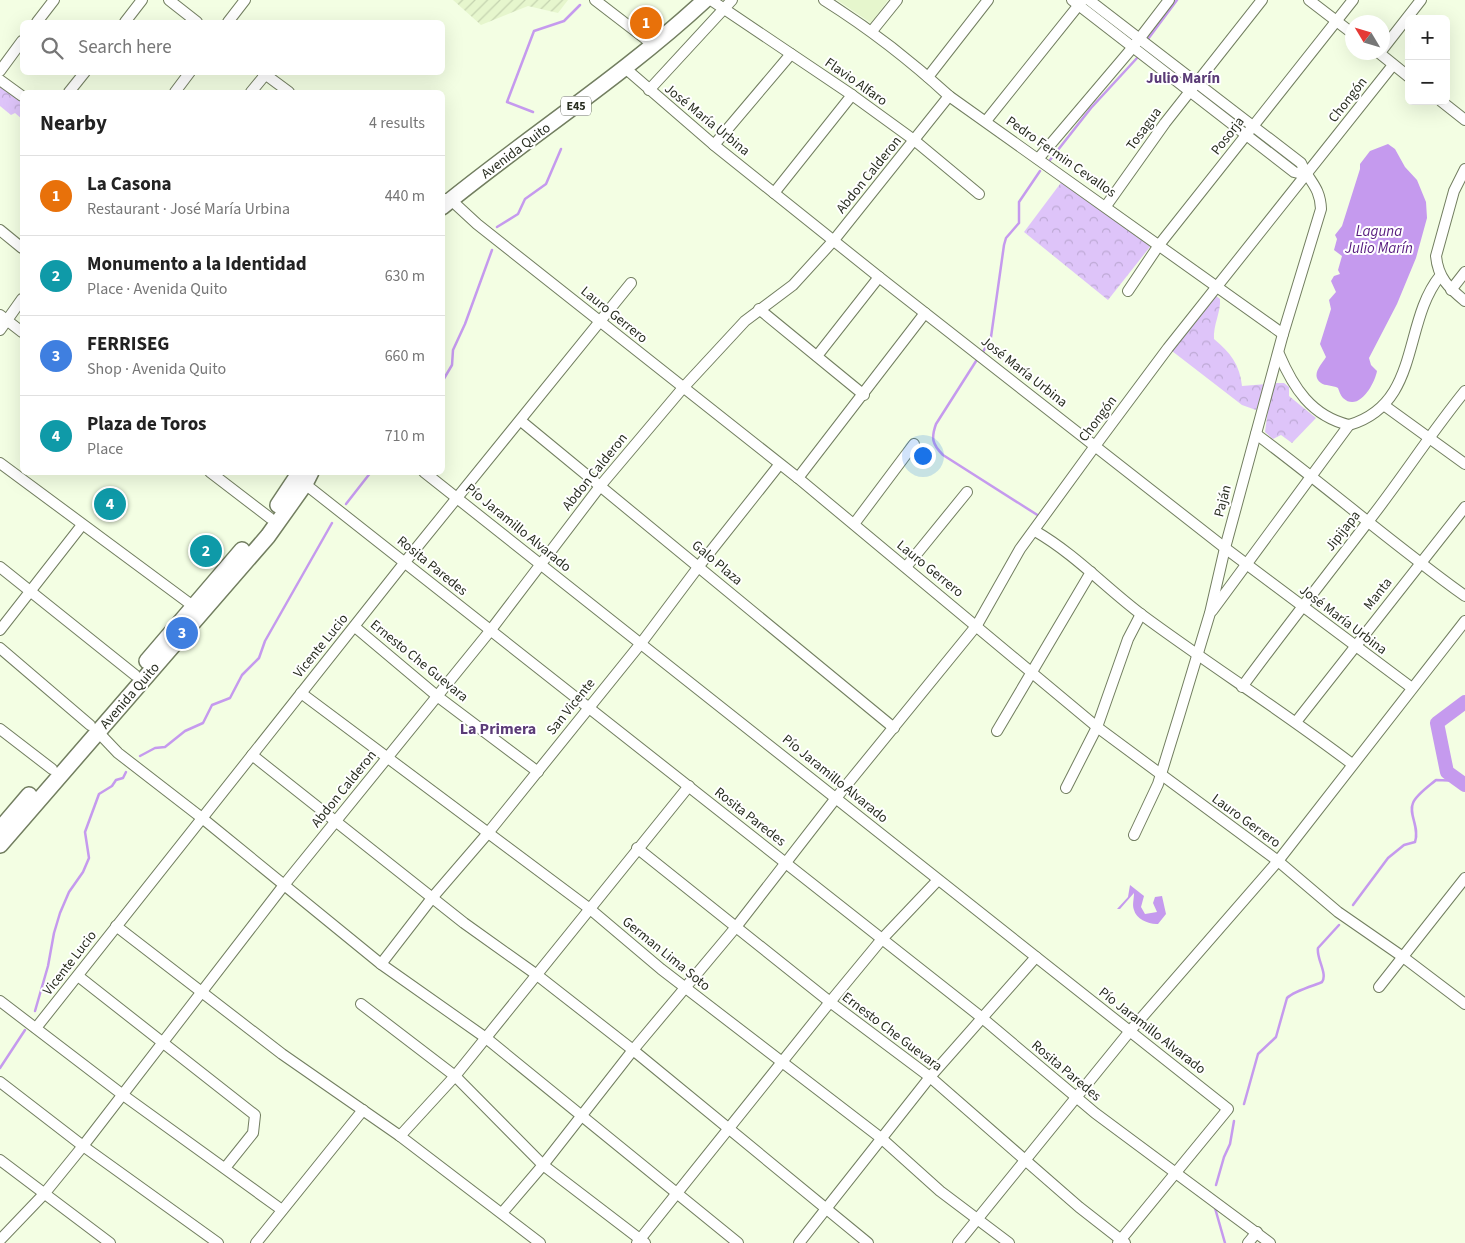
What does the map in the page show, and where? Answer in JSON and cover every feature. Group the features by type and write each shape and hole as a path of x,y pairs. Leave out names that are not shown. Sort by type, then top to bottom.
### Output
{"highway":[{"name":"Avenida Quito","path":"445,200 647,40 692,0"},
{"name":"Avenida Quito","path":"445,200 625,68 672,31 705,0"},
{"name":"Avenida Quito","path":"0,845 135,675 270,518 303,475"},
{"name":"Avenida Quito","path":"0,829 52,769 94,729 268,536 303,475"}],"street":[{"path":"38,20 54,0"},
{"path":"126,20 142,0"},
{"path":"169,0 194,20"},
{"path":"230,20 245,0"},
{"path":"595,0 647,40"},
{"name":"Flavio Alfaro","path":"711,0 852,95 914,140 978,194"},
{"path":"649,90 732,0"},
{"name":"Pedro Fermin Cevallos","path":"824,0 872,31 949,96 1106,206 1216,288 1284,334"},
{"path":"872,31 897,0"},
{"path":"928,77 988,0"},
{"name":"Paján","path":"1089,0 1301,163 1306,175 1318,188 1321,209 1256,434 1225,548 1210,613 1161,775 1134,835"},
{"path":"1038,159 1133,47 1169,0"},
{"name":"Tosagua","path":"1106,206 1190,92 1262,0"},
{"path":"1309,0 1345,27"},
{"name":"Posorja","path":"1128,291 1159,245 1353,0"},
{"path":"1390,39 1421,0"},
{"path":"986,121 1078,2 1294,172 1306,175"},
{"path":"0,71 20,44"},
{"path":"714,145 791,54"},
{"path":"1388,60 1405,74"},
{"name":"Chongón","path":"502,1213 543,1165 633,1050 736,927 836,798 978,625 1020,550 1035,532 1095,446 1216,288 1393,65"},
{"name":"José María Urbina","path":"625,68 714,145 879,277 1225,548 1412,688"},
{"path":"72,90 83,75"},
{"path":"176,90 188,75"},
{"path":"252,90 262,75"},
{"path":"264,75 286,90"},
{"path":"0,80 20,95"},
{"path":"774,193 852,95"},
{"name":"Abdon Calderon","path":"0,1240 44,1194 83,1146 284,885 490,631 539,564 601,485 682,389 739,327 759,309 793,285 834,240 949,96"},
{"path":"1446,105 1465,120"},
{"path":"1465,169 1454,192 1436,256 1440,276 1451,290 1465,301"},
{"name":"Lauro Gerrero","path":"445,200 602,322 682,389 798,478 978,625 1097,727 1278,862 1338,912 1404,957 1465,1004"},
{"path":"0,230 20,246"},
{"path":"1451,290 1465,272"},
{"path":"1210,613 1248,565 1310,475 1349,425 1367,418 1385,406 1400,380 1428,298 1440,276"},
{"path":"817,356 879,277"},
{"name":"Vicente Lucio","path":"36,1028 405,562 631,284"},
{"path":"0,330 4,318 20,301"},
{"path":"759,309 864,395"},
{"path":"798,478 864,395 925,313"},
{"path":"4,318 20,330"},
{"path":"1279,354 1291,382 1306,401 1333,420 1349,425"},
{"name":"Jipijapa","path":"1242,687 1368,522 1428,436 1465,391"},
{"path":"1385,406 1465,464"},
{"name":"Galo Plaza","path":"521,421 894,728"},
{"path":"1256,434 1419,563 1465,596"},
{"path":"854,524 914,444"},
{"path":"0,463 193,606"},
{"name":"San Vicente","path":"382,964 432,898 488,833 642,642 779,465"},
{"path":"214,475 270,518"},
{"name":"Rosita Paredes","path":"303,475 490,631 981,1017 1095,1113 1177,1172 1270,1243"},
{"name":"Pío Jaramillo Alvarado","path":"428,475 539,564 642,642 938,880 1228,1109 1177,1172"},
{"path":"906,567 967,492"},
{"name":"Manta","path":"1296,722 1419,563 1465,507"},
{"path":"0,630 82,525"},
{"path":"1035,532 1067,552 1141,614 1242,687 1296,722 1352,764"},
{"path":"0,567 135,675"},
{"path":"998,731 1031,671 1091,572"},
{"path":"1066,788 1097,727 1128,639 1141,614"},
{"path":"958,1243 1024,1159 1130,1031 1278,862 1352,764 1465,621"},
{"name":"Ernesto Che Guevara","path":"355,627 437,696 538,772"},
{"path":"0,648 94,729 118,753 202,818 382,964 486,1038 581,1117 677,1191 738,1243"},
{"name":"German Lima Soto","path":"301,693 590,909 782,1064 880,1138 940,1191 977,1217 1009,1243"},
{"path":"0,729 52,769"},
{"path":"252,755 337,820 486,940 537,975 633,1050 868,1243"},
{"path":"400,1136 455,1076 637,848 689,786"},
{"name":"Ernesto Che Guevara","path":"637,848 830,1002 930,1077 1121,1242"},
{"path":"1379,987 1465,878"},
{"path":"361,1004 455,1076 543,1165 641,1242 677,1191 782,1064 830,1002 882,939 938,880"},
{"path":"116,926 203,991 282,1054 400,1136 540,1243"},
{"path":"799,1243 828,1209 880,1138 930,1077 1036,957"},
{"path":"78,976 255,1115 253,1133 225,1168"},
{"path":"0,1001 123,1095 282,1210"},
{"path":"0,1082 83,1146 218,1243"},
{"path":"256,1243 363,1110"},
{"path":"0,1160 110,1243"},
{"path":"1121,1242 1177,1172"},
{"path":"1248,1243 1257,1232"}],"shaded area":[{"path":"453,0 568,0 558,13 528,6 481,25"},
{"path":"837,0 888,0 871,23"}],"green space":[{"path":"0,86 20,101 20,117 15,113 11,115 0,106"},
{"path":"1063,180 1153,243 1108,300 1024,232"},
{"path":"1215,295 1220,299 1220,304 1214,339 1225,349 1236,365 1242,386 1267,384 1256,410 1242,405 1172,351"},
{"path":"1276,383 1284,383 1289,387 1289,396 1316,418 1292,443 1281,435 1273,439 1265,432 1270,395"}],"water":[{"name":"Laguna Julio Marín","path":"1388,144 1395,149 1405,167 1417,180 1426,202 1427,218 1416,258 1397,304 1369,358 1371,365 1377,371 1376,376 1365,395 1355,402 1349,402 1342,397 1338,388 1323,384 1317,377 1318,370 1326,357 1320,344 1331,309 1329,300 1336,292 1331,281 1334,276 1340,274 1338,270 1342,256 1334,250 1337,239 1335,235 1342,226 1360,164 1370,151"},
{"path":"1130,885 1144,896 1141,907 1145,914 1157,912 1153,903 1155,897 1162,896 1166,914 1158,924 1147,922 1137,916 1133,908 1134,893 1120,909 1117,909 1128,897"}],"waterway":[{"path":"1148,39 1177,0"},
{"path":"533,112 507,102 534,31 564,21 580,5"},
{"path":"1050,160 1091,108 1137,58"},
{"path":"497,227 518,214 525,199 546,184 561,149"},
{"path":"983,352 991,337 1006,238 1019,223 1019,202 1040,171"},
{"path":"445,377 452,365 453,350 465,324 492,250"},
{"path":"978,358 936,424 933,433 935,444 943,455 1039,516"},
{"path":"346,504 369,475"},
{"path":"140,756 155,748 165,747 185,731 203,723 212,705 230,698 242,675 259,658 265,641 332,523"},
{"path":"1465,702 1437,723 1447,772 1465,785"},
{"path":"35,1011 60,913 69,892 83,872 89,858 85,832 99,794 112,786 116,780 123,778 126,772"},
{"path":"1353,905 1388,858 1404,845 1415,842 1416,831 1412,807 1417,797 1436,780 1462,781"},
{"path":"1244,1104 1258,1054 1276,1037 1287,998 1296,992 1322,982 1324,975 1318,948 1339,925"},
{"path":"0,1068 25,1030"},
{"path":"1216,1185 1230,1144 1234,1121"},
{"path":"1215,1208 1225,1243"}],"place":[{"name":"La Casona","path":"646,23"},
{"name":"Plaza de Toros","path":"110,504"},
{"name":"Monumento a la Identidad","path":"206,551"},
{"name":"FERRISEG","path":"182,633"}],"district":[{"name":"Julio Marín","path":"1183,78"},
{"name":"La Primera","path":"498,729"}]}
